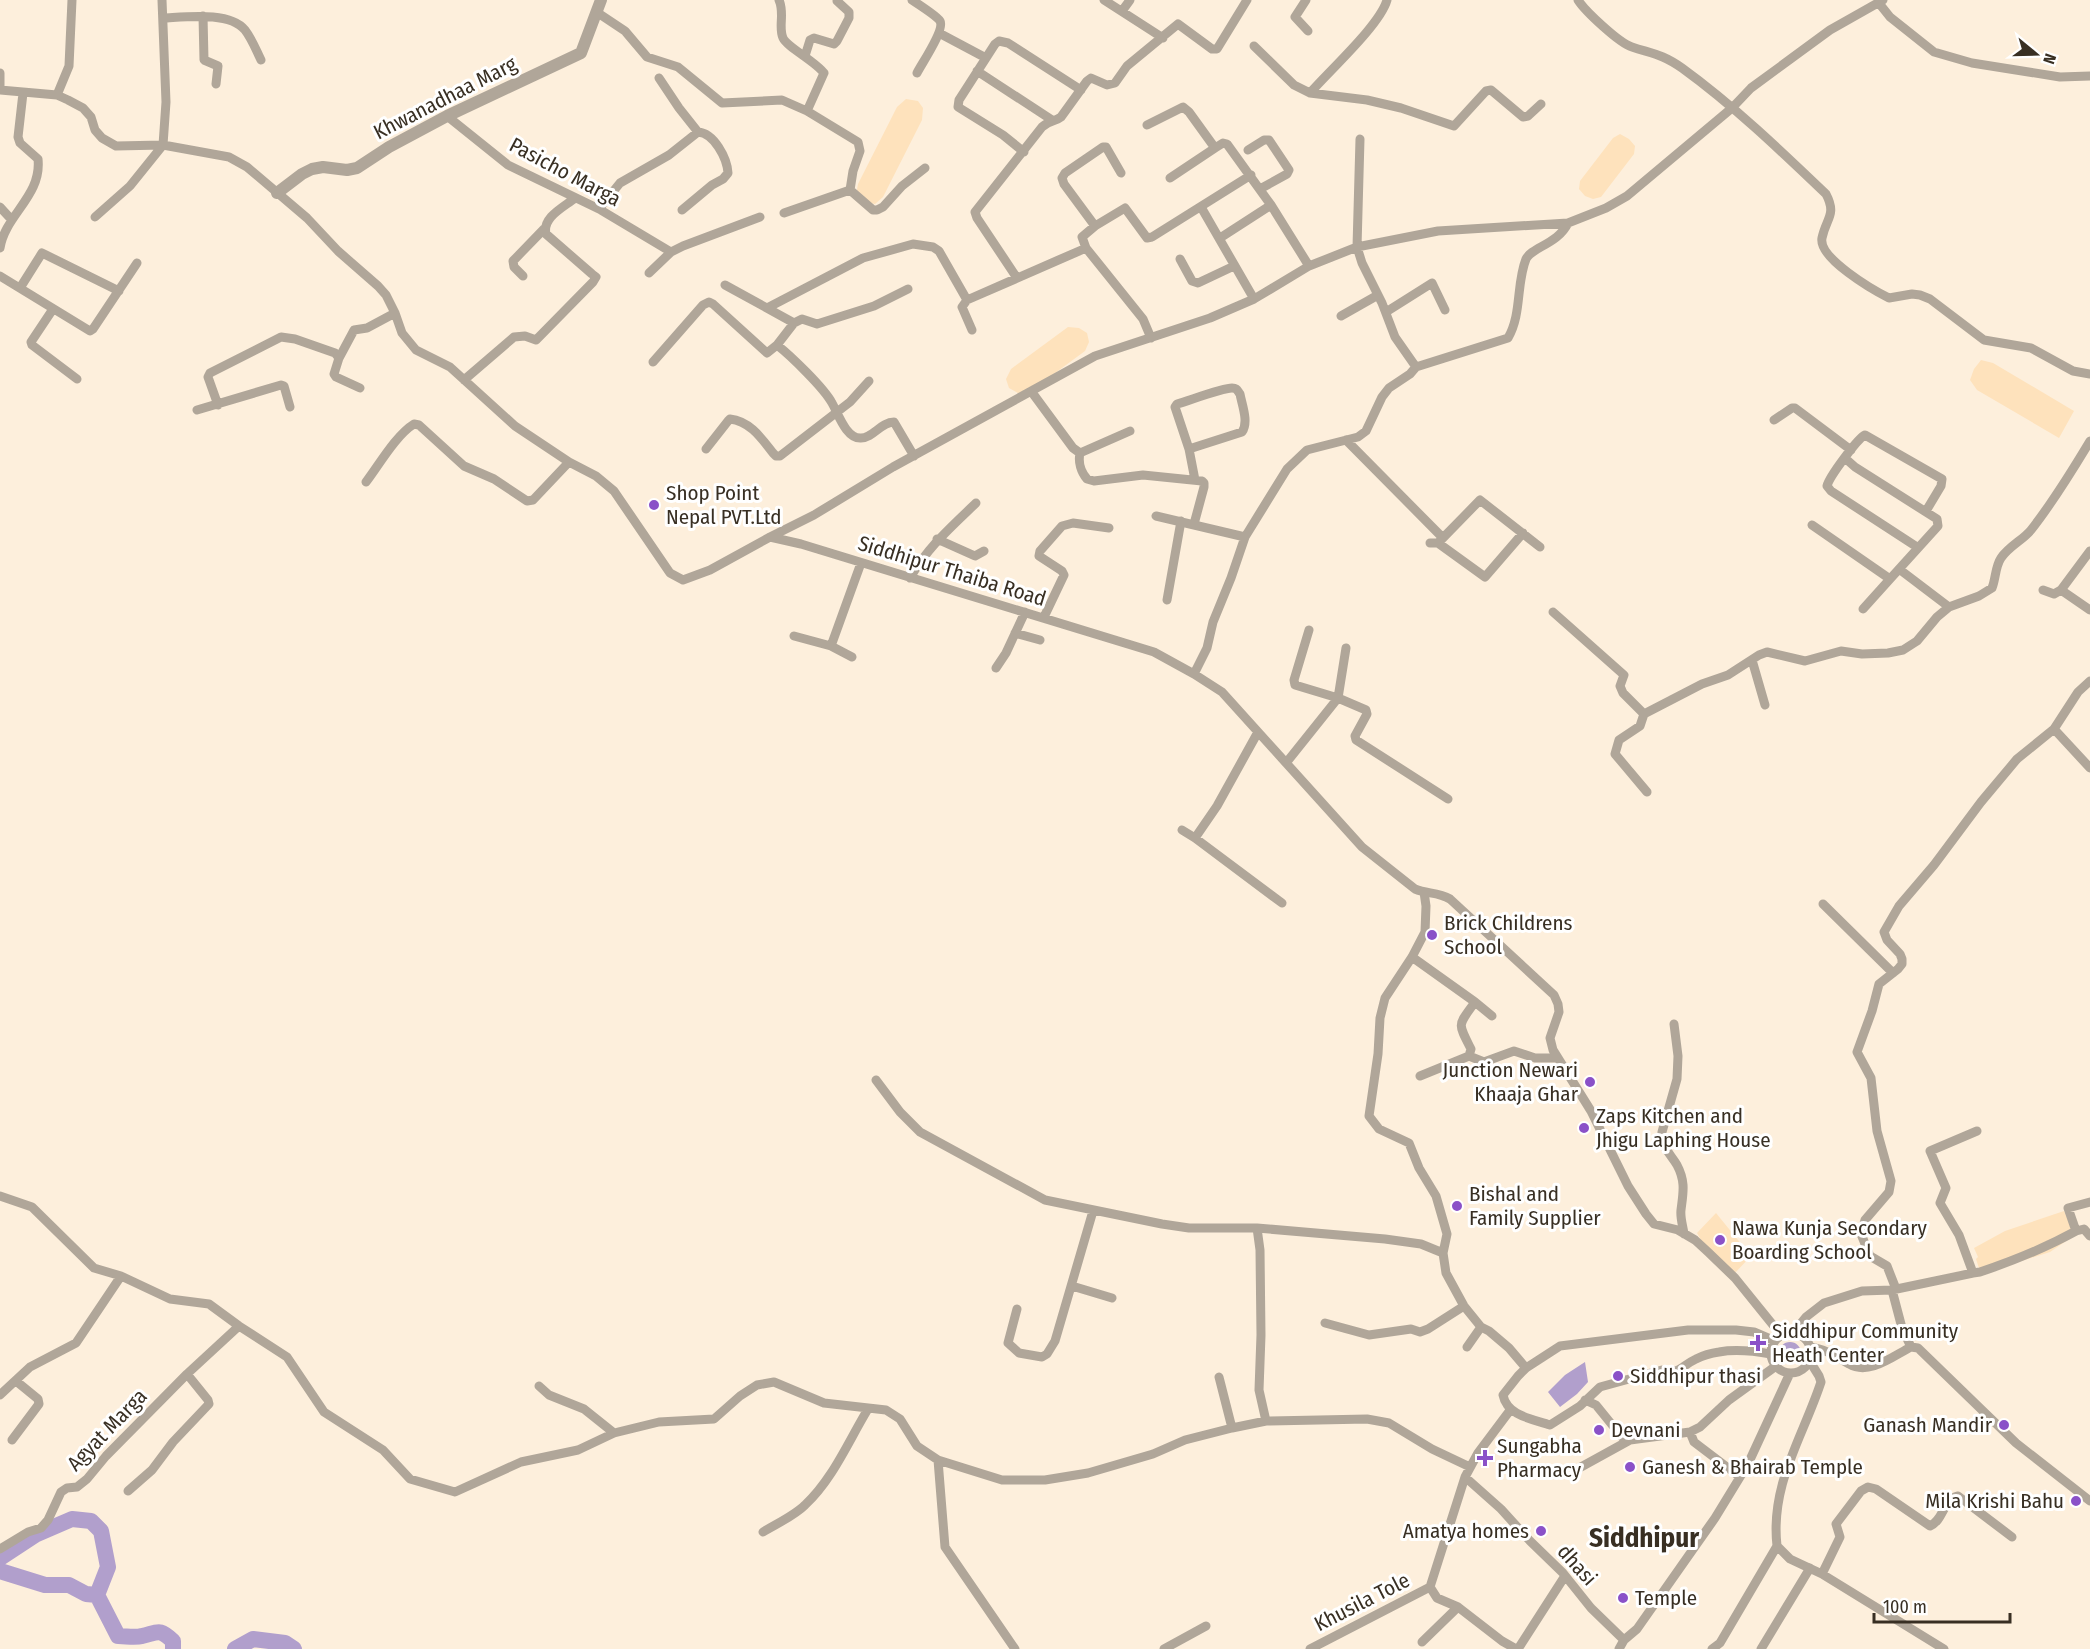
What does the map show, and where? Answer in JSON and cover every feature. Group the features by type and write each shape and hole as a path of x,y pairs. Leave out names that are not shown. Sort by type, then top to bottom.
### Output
{"street":[{"path":"57,95 69,66 72,0"},
{"path":"95,217 130,186 163,145 166,102 162,0"},
{"name":"Khwanadhaa Marg","path":"277,193 312,169 357,168 389,147 447,116 581,53 601,0"},
{"path":"779,0 783,12 784,41 824,73 807,111"},
{"path":"912,0 939,18 941,24 939,33 917,73"},
{"path":"1104,0 1162,38"},
{"path":"1122,11 1130,0"},
{"path":"1017,278 975,212 1042,127 1061,117 1091,78 1107,85 1114,83 1127,66 1178,24 1215,50 1247,0"},
{"path":"1306,0 1295,17 1308,31"},
{"path":"1310,93 1363,36 1381,13 1386,0"},
{"path":"1578,0 1583,9 1617,40 1631,47 1665,57 1700,82 1732,108 1826,194 1832,205 1822,238 1822,246 1836,262 1859,280 1889,298 1912,294 1930,299 1983,340 2031,348 2073,371 2090,374"},
{"path":"805,56 810,40 814,38 834,44 837,41 849,18 847,8 837,1"},
{"path":"0,73 0,90 57,95 83,108 91,117 95,130 107,142 116,146 163,145 229,157 247,167 307,218 338,251 378,286 386,295 402,333 416,350 450,367 515,426 568,462 596,476 614,491 670,573 683,580 710,570 814,515 914,456 1095,356 1210,318 1254,299 1309,266 1357,247 1438,231 1568,223 1606,208 1627,196 1732,108 1751,88 1830,30 1877,1 1890,17 1934,52 1972,63 2060,77 2090,76"},
{"path":"598,13 625,31 647,57 678,67 722,103 782,100 807,111 858,142 860,151 853,171 850,190"},
{"path":"163,18 202,16 231,21 244,29 261,60"},
{"path":"202,16 204,60 218,66 216,84"},
{"path":"939,33 986,58"},
{"path":"1024,152 1003,135 958,107 959,100 994,44 1002,40 1081,90"},
{"path":"1254,46 1294,85 1310,93 1367,100 1401,108 1454,126 1486,91 1491,90 1523,117 1528,116 1541,104"},
{"path":"977,71 1052,120"},
{"path":"659,78 698,132 710,135 727,167 728,173 723,179 712,184 682,210"},
{"path":"0,248 11,219 28,198 39,166 38,159 20,143 18,137 23,93"},
{"path":"1147,125 1184,107 1215,147"},
{"name":"Pasicho Marga","path":"447,116 508,165 599,209 671,252"},
{"path":"599,209 620,183 669,155 698,132"},
{"path":"1360,139 1357,247 1395,337 1416,367"},
{"path":"1248,150 1264,140 1269,140 1289,170 1287,174 1260,189"},
{"path":"1170,178 1215,147 1223,143 1227,144 1251,175 1309,266"},
{"path":"1095,225 1064,184 1062,178 1065,173 1103,147 1109,150 1121,173"},
{"path":"850,190 868,207 877,210 884,207 902,186 925,168"},
{"path":"1151,338 1143,319 1086,248 1082,237 1095,225 1125,208 1147,238 1251,175"},
{"path":"784,213 850,190"},
{"path":"523,276 514,267 513,261 544,229 550,217 575,198"},
{"path":"1220,238 1271,206"},
{"path":"0,207 11,219"},
{"path":"1201,207 1254,299"},
{"path":"649,273 671,252 760,217"},
{"path":"1194,674 1207,648 1213,622 1232,578 1245,537 1287,469 1307,450 1358,437 1366,431 1382,397 1389,388 1410,374 1416,367 1508,338 1513,329 1523,269 1528,256 1552,242 1563,232 1568,223"},
{"path":"464,380 514,337 525,336 536,340 596,277 546,234 544,229"},
{"path":"769,307 863,258 913,244 933,247 939,251 967,300"},
{"path":"972,330 962,307 967,300 1086,248"},
{"path":"20,288 42,253 118,291"},
{"path":"1180,259 1192,281 1198,284 1234,267"},
{"path":"0,276 90,331 137,264"},
{"path":"1386,312 1432,283 1445,310"},
{"path":"725,285 769,307 794,323"},
{"path":"653,362 703,305 709,303 713,304 767,353 777,345 794,323 802,319 816,324 874,306 908,289"},
{"path":"1341,316 1378,295"},
{"path":"53,309 32,345 77,379"},
{"path":"360,387 336,377 334,374 339,358 354,330 368,328 395,313"},
{"path":"218,405 208,377 210,373 281,337 295,339 335,353 339,358"},
{"path":"777,345 831,400 849,432 860,439 888,422 894,422 914,456"},
{"path":"706,449 728,421 735,419 752,428 776,456 780,456 850,402 869,381"},
{"path":"198,410 281,385 284,386 290,407"},
{"path":"1189,449 1242,432 1245,428 1245,421 1240,394 1237,390 1233,388 1175,406 1189,449 1195,480"},
{"path":"1031,391 1073,448 1080,453"},
{"path":"1774,420 1795,408 1851,450"},
{"path":"366,482 393,446 414,424 419,425 465,466 494,479 527,501 533,500 568,462"},
{"path":"1080,453 1130,431"},
{"path":"1917,548 1831,490 1827,486 1829,479 1846,459 1857,441 1865,435 1942,479 1941,486 1926,511"},
{"path":"1346,440 1437,541 1485,577 1523,533"},
{"path":"1647,792 1615,754 1619,740 1640,726 1644,714 1702,684 1728,675 1767,652 1804,662 1841,651 1862,654 1903,650 1917,641 1937,616 1949,607 1979,596 1992,588 1999,560 2032,528 2066,481 2090,441"},
{"path":"1080,453 1080,464 1087,479 1094,481 1143,475 1195,480 1204,483 1194,524"},
{"path":"1846,459 1855,467 1926,511 1937,519 1939,524 1863,609"},
{"path":"1437,541 1480,500 1540,547"},
{"path":"910,578 923,555 937,539 976,503"},
{"path":"1156,516 1245,537"},
{"path":"1167,600 1181,521"},
{"path":"1044,617 1064,575 1062,571 1039,556 1040,551 1062,525 1073,523 1109,528"},
{"path":"1812,525 1890,579"},
{"name":"Siddhipur Thaiba Road","path":"770,537 801,544 1154,652 1222,692 1362,847 1415,889 1439,893 1450,899 1554,995 1559,1012 1550,1038 1556,1058 1592,1111 1628,1186 1646,1214 1654,1224 1678,1230 1701,1246 1735,1278 1778,1338"},
{"path":"937,539 971,555 979,555 984,551"},
{"path":"2043,590 2054,594 2061,590 2090,552"},
{"path":"831,646 861,563"},
{"path":"1899,569 1949,607"},
{"path":"2061,590 2090,610"},
{"path":"996,668 1006,653 1025,612"},
{"path":"1553,612 1624,675 1620,686 1623,693 1644,714"},
{"path":"1309,630 1294,680 1295,685 1338,698 1367,711 1356,740 1448,798"},
{"path":"1015,633 1040,640"},
{"path":"794,636 831,646 852,657"},
{"path":"1286,763 1338,698 1346,648"},
{"path":"1752,660 1765,705"},
{"path":"1911,1347 1902,1328 1887,1266 1870,1256 1861,1234 1865,1220 1889,1192 1891,1181 1877,1131 1871,1078 1857,1052 1879,984 1898,969 1902,959 1887,940 1884,932 1899,906 1934,866 1981,802 2017,759 2054,729 2078,692 2090,681"},
{"path":"2054,729 2090,768"},
{"path":"1195,838 1217,806 1258,732"},
{"path":"1182,830 1282,903"},
{"path":"1424,892 1425,932 1412,957 1385,998 1380,1018 1378,1054 1369,1116 1379,1129 1408,1143 1436,1196 1447,1234 1443,1253 1446,1273 1464,1306 1481,1327 1509,1348 1526,1368"},
{"path":"1823,904 1893,973"},
{"path":"1412,957 1492,1016"},
{"path":"1469,1056 1471,1049 1460,1028 1475,1002"},
{"path":"1674,1024 1678,1070 1662,1132 1662,1141 1677,1166 1685,1193 1681,1212 1684,1234"},
{"path":"1420,1076 1469,1056 1484,1062 1514,1051 1534,1058 1556,1058"},
{"path":"876,1080 900,1112 920,1132 1045,1200 1189,1228 1257,1228 1350,1235 1421,1244 1443,1253"},
{"path":"1973,1272 1959,1235 1940,1203 1946,1188 1930,1151 1977,1131"},
{"path":"0,1196 32,1207 94,1268 121,1276 170,1299 208,1304 287,1357 324,1412 383,1450 410,1479 455,1492 522,1462 578,1450 614,1433 659,1422 714,1419 757,1384 774,1382 824,1403 886,1410 900,1419 917,1446 938,1460 1002,1480 1045,1480 1088,1473 1153,1455 1185,1440 1266,1422 1367,1419 1389,1423 1432,1449 1470,1467"},
{"path":"2076,1231 2068,1208 2090,1202"},
{"path":"1017,1309 1008,1343 1019,1353 1042,1358 1055,1341 1093,1211"},
{"path":"1257,1228 1260,1250 1259,1390 1266,1422"},
{"path":"1771,1354 1751,1351 1717,1352 1696,1359 1679,1371 1662,1370 1610,1383 1600,1387 1580,1406 1550,1425 1532,1420 1511,1409 1505,1403 1503,1395 1526,1368 1560,1346 1688,1330 1736,1330 1778,1338 1793,1333 1806,1317 1824,1303 1862,1291 1894,1289 1980,1272 2076,1231 2084,1230 2090,1236"},
{"path":"0,1395 30,1368 76,1343 121,1276"},
{"path":"1072,1286 1112,1298"},
{"path":"1325,1323 1369,1335 1412,1329 1420,1332 1464,1306"},
{"name":"Agyat Marga","path":"0,1549 28,1532 41,1528 48,1520 62,1492 67,1488 78,1487 87,1479 106,1456 187,1374 239,1326"},
{"path":"1467,1347 1481,1327"},
{"path":"1793,1333 1803,1338 1810,1347 1833,1353 1851,1366 1861,1368 1870,1368 1911,1347 1923,1351 2016,1443 2090,1501"},
{"path":"1778,1338 1771,1354 1776,1366 1790,1373 1802,1370 1809,1360 1810,1347"},
{"path":"1712,1649 1720,1643 1777,1546 1775,1530 1784,1473 1821,1382 1809,1360"},
{"path":"1581,1467 1630,1440 1690,1432 1700,1428 1729,1400 1776,1366"},
{"path":"1622,1645 1644,1620 1740,1478 1790,1373"},
{"path":"128,1491 152,1470 209,1404 187,1374"},
{"path":"1219,1377 1232,1428"},
{"path":"12,1440 39,1404 38,1399 16,1380"},
{"path":"539,1386 549,1395 584,1408 614,1433"},
{"path":"1586,1400 1596,1405 1626,1442"},
{"path":"762,1532 805,1505 838,1464 845,1447 868,1409"},
{"path":"1511,1409 1470,1467 1430,1587 1437,1598 1458,1607 1502,1641 1517,1649 1566,1577"},
{"path":"1690,1432 1694,1442 1740,1478"},
{"path":"938,1460 945,1547 1015,1649"},
{"name":"dhasi","path":"1466,1476 1566,1577 1622,1645"},
{"path":"1822,1574 1840,1538 1836,1524 1861,1491 1868,1487 1876,1489 1930,1526 1936,1524 1950,1500 1958,1496 2012,1537"},
{"path":"1777,1546 1790,1559 1822,1574 1944,1649"},
{"path":"1761,1649 1810,1568"},
{"name":"Khusila Tole","path":"1312,1648 1430,1587"},
{"path":"1422,1642 1458,1607"},
{"path":"1164,1649 1206,1626"}],"shaded area":[{"path":"906,99 918,101 923,108 922,120 883,197 875,204 865,202 856,195 858,184 897,107"},
{"path":"1620,134 1635,146 1634,154 1601,197 1593,199 1585,196 1579,189 1580,181 1613,138"},
{"path":"1068,327 1079,328 1087,333 1089,342 1085,351 1028,393 1018,393 1009,388 1006,379 1011,369"},
{"path":"1981,360 1993,363 2074,411 2059,438 1977,390 1970,380"},
{"path":"2064,1211 2075,1235 2050,1252 1981,1274 1974,1248 2005,1231"},
{"name":"Nawa Kunja Secondary Boarding School","path":"1716,1213 1751,1256 1734,1274 1705,1247 1697,1233"},
{"path":"1790,1342 1798,1345 1801,1353 1798,1361 1790,1364 1782,1361 1779,1353 1782,1345"},
{"path":"1585,1362 1588,1382 1560,1407 1548,1392 1565,1375"}],"waterway":[{"path":"0,1558 35,1535 72,1519 91,1521 101,1531 108,1567 97,1595 118,1636 136,1637 156,1632 162,1633 173,1641 173,1649"},
{"path":"0,1571 45,1585 69,1585 86,1594 97,1595"},
{"path":"235,1649 253,1639 285,1643 294,1649"}],"place":[{"name":"Shop Point Nepal PVT.Ltd","path":"654,505"},
{"name":"Brick Childrens School","path":"1432,935"},
{"name":"Junction Newari Khaaja Ghar","path":"1590,1082"},
{"name":"Zaps Kitchen and Jhigu Laphing House","path":"1584,1128"},
{"name":"Bishal and Family Supplier","path":"1457,1206"},
{"name":"Nawa Kunja Secondary Boarding School","path":"1720,1240"},
{"name":"Siddhipur Community Heath Center","path":"1758,1343"},
{"name":"Siddhipur thasi","path":"1618,1376"},
{"name":"Ganash Mandir","path":"2004,1425"},
{"name":"Devnani","path":"1599,1430"},
{"name":"Sungabha Pharmacy","path":"1485,1458"},
{"name":"Ganesh & Bhairab Temple","path":"1630,1467"},
{"name":"Mila Krishi Bahu","path":"2076,1501"},
{"name":"Amatya homes","path":"1541,1531"},
{"name":"Temple","path":"1623,1598"}],"district":[{"name":"Siddhipur","path":"1644,1538"}]}
